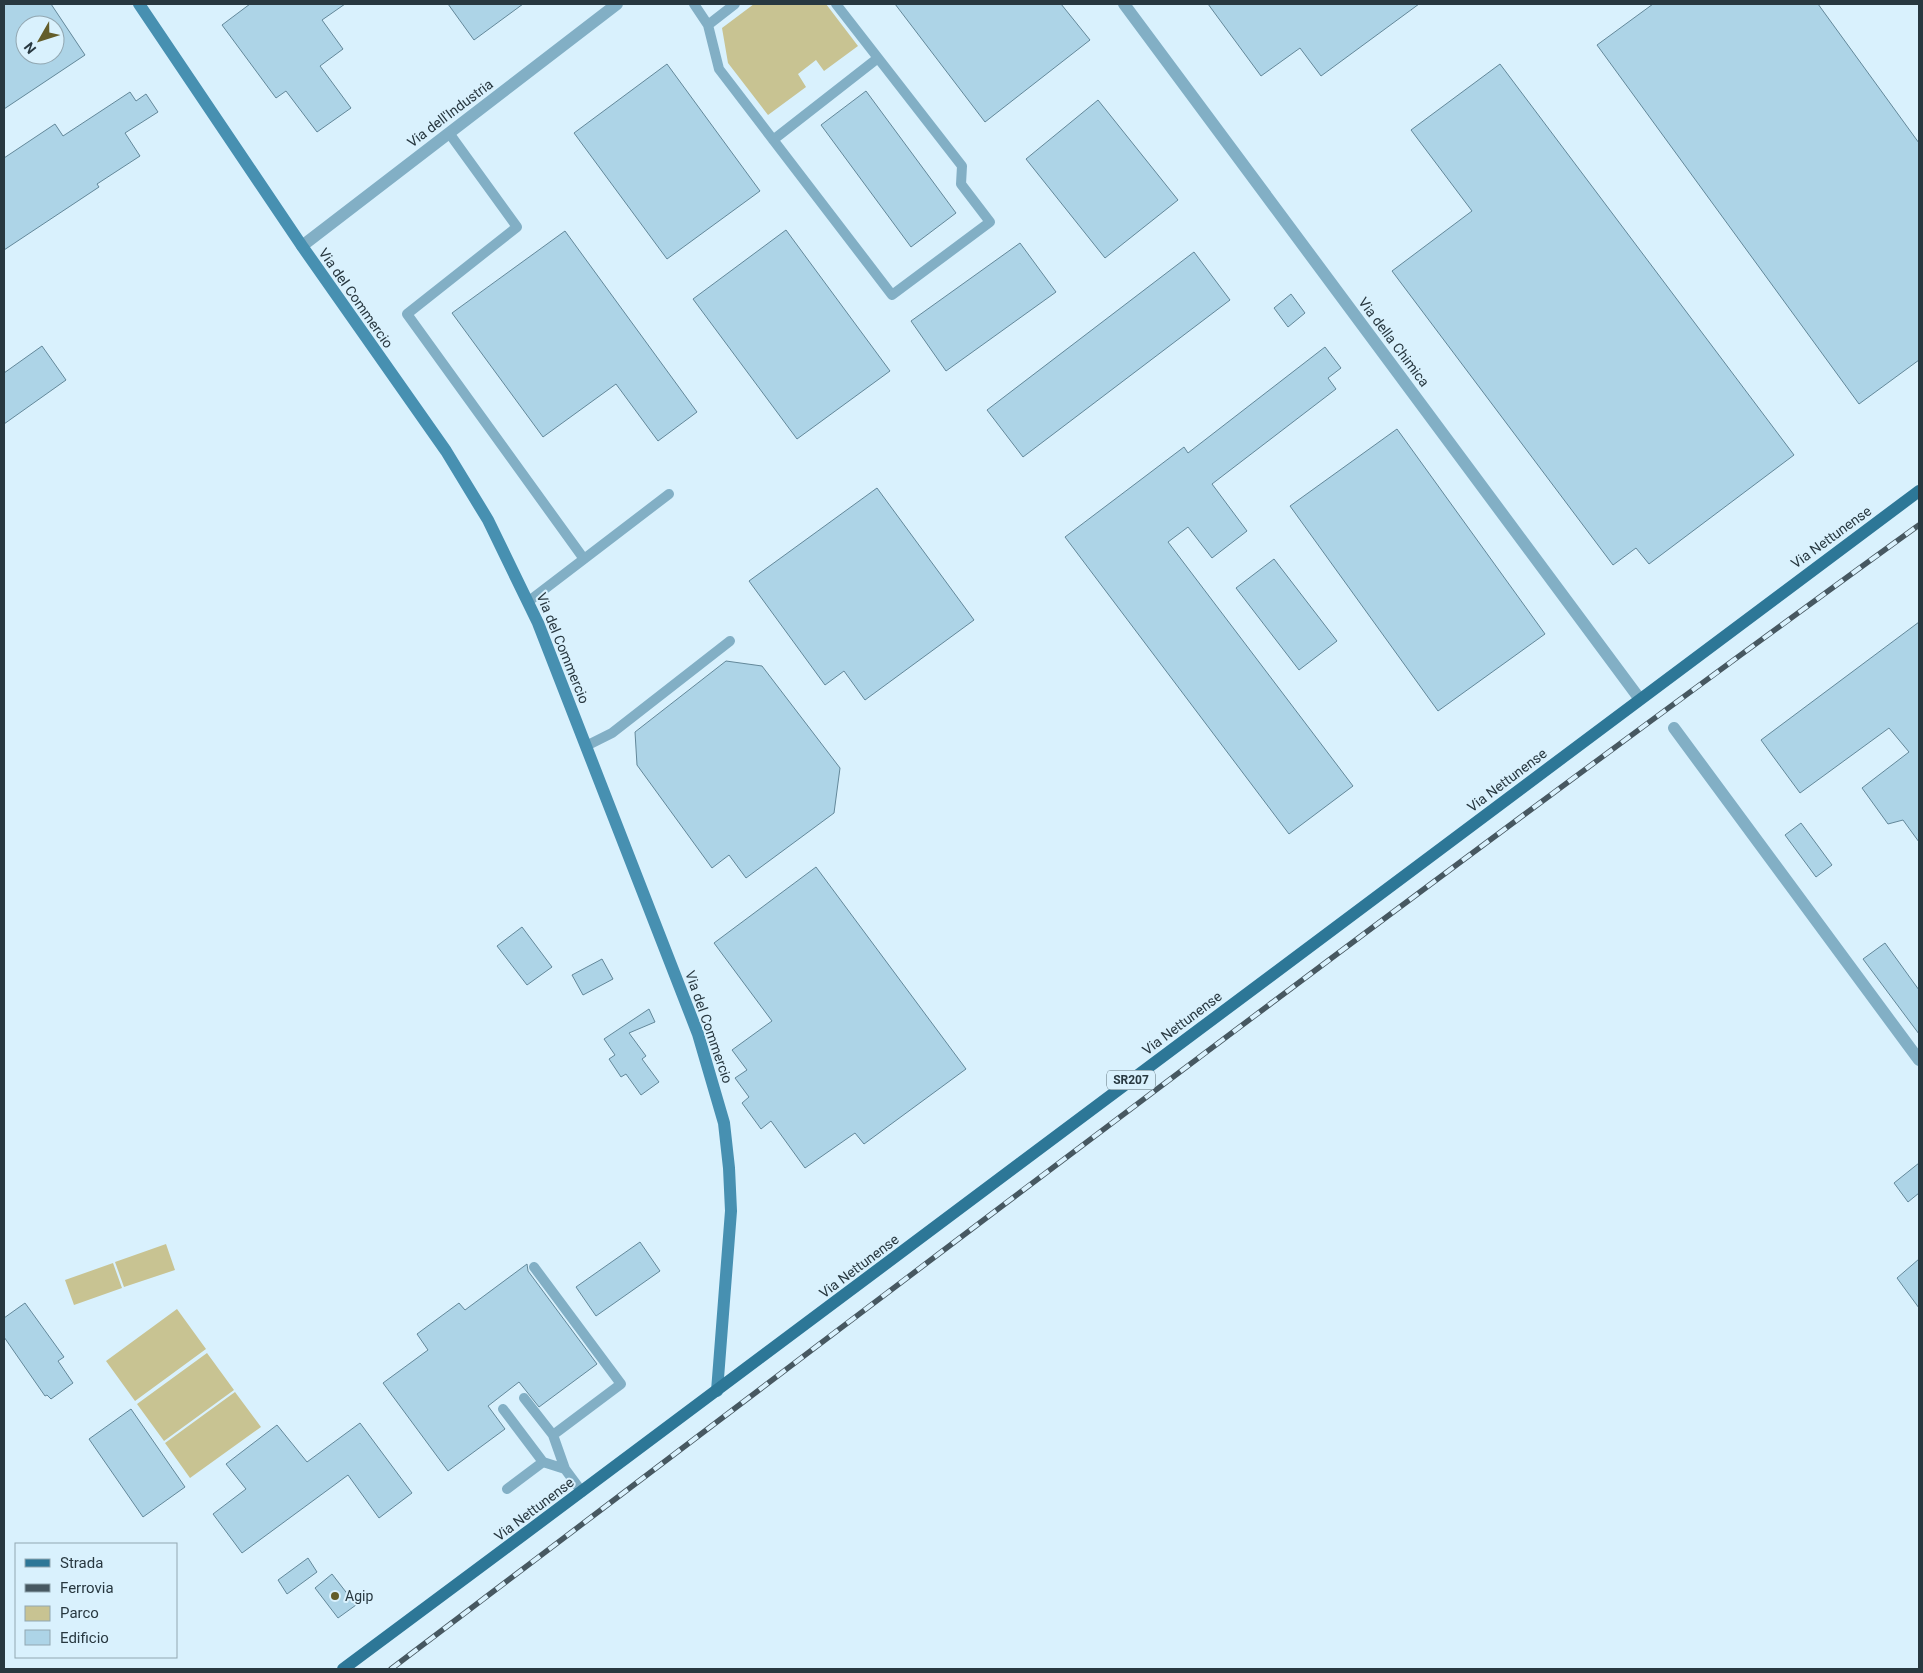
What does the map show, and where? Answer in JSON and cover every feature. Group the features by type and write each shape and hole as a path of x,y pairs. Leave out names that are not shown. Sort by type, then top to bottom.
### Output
{"main road":[{"name":"Via Nettunense","path":"344,1669 717,1392 1639,698 1919,491"}],"street":[{"name":"Via del Commercio","path":"139,4 302,246 446,451 488,520 529,601 698,1034 724,1123 730,1168 731,1211 717,1392"},
{"name":"Via dell'Industria","path":"302,246 617,4"},
{"name":"Via della Chimica","path":"1124,4 1639,698"},
{"path":"1674,728 1919,1060"}],"lane":[{"path":"694,4 708,25 719,69 892,295 990,222 961,184 962,166 836,4"},
{"path":"708,25 734,4"},
{"path":"772,140 878,58"},
{"path":"449,133 516,227 407,314 584,559"},
{"path":"529,601 669,494"},
{"path":"586,746 612,733 730,641"},
{"path":"534,1268 621,1384 553,1435"},
{"path":"524,1398 553,1435 565,1470 582,1492"},
{"path":"503,1409 543,1462 565,1470"},
{"path":"507,1489 543,1462"}],"green space":[{"path":"754,4 826,4 858,46 824,71 816,60 798,74 806,87 768,115 728,63 722,28"},
{"path":"166,1244 175,1270 124,1287 115,1262"},
{"path":"113,1263 122,1288 74,1305 65,1280"},
{"path":"177,1309 206,1349 135,1401 106,1361"},
{"path":"207,1353 234,1390 164,1441 137,1404"},
{"path":"235,1392 261,1427 190,1478 165,1443"}],"building":[{"path":"4,4 51,4 58,15 15,15 15,65 65,65 65,25 85,55 4,109"},
{"path":"250,4 345,4 322,20 343,49 320,66 351,108 317,132 286,91 276,98 222,25"},
{"path":"448,4 523,4 474,40"},
{"path":"895,4 1061,4 1090,40 985,122"},
{"path":"1208,4 1419,4 1321,76 1300,48 1261,76"},
{"path":"1653,4 1818,4 1919,143 1919,360 1859,404 1597,45"},
{"path":"667,64 760,191 667,259 574,133"},
{"path":"1500,64 1794,455 1649,564 1636,548 1613,565 1392,271 1472,211 1411,130"},
{"path":"866,91 956,213 911,247 821,125"},
{"path":"130,92 136,101 146,94 158,112 125,133 140,156 97,184 99,187 4,250 4,158 55,124 63,136"},
{"path":"1098,100 1178,200 1105,258 1026,159"},
{"path":"786,230 890,371 797,439 693,299"},
{"path":"565,231 697,412 658,441 616,384 543,437 452,313"},
{"path":"1020,243 1056,292 946,371 911,321"},
{"path":"1194,252 1230,300 1023,457 987,410"},
{"path":"1291,294 1305,313 1288,327 1274,308"},
{"path":"42,346 66,380 4,424 4,373"},
{"path":"1325,347 1341,368 1328,378 1336,389 1212,484 1247,531 1212,558 1188,527 1168,542 1353,786 1289,834 1065,537 1184,447 1188,453"},
{"path":"1397,429 1545,634 1438,711 1290,506"},
{"path":"877,488 974,620 865,700 844,671 825,685 749,581"},
{"path":"1274,559 1337,641 1299,670 1236,588"},
{"path":"1919,622 1919,842 1903,820 1888,824 1862,788 1909,752 1889,728 1800,793 1761,740"},
{"path":"726,661 762,666 840,768 834,813 746,878 729,855 712,868 637,765 635,732"},
{"path":"1801,823 1832,865 1816,877 1785,835"},
{"path":"816,867 966,1069 864,1144 855,1133 805,1168 771,1121 761,1129 742,1103 749,1097 735,1078 747,1070 732,1050 772,1021 714,943"},
{"path":"522,927 552,967 527,985 497,946"},
{"path":"1885,943 1919,990 1919,1034 1863,959"},
{"path":"602,959 613,979 583,995 572,975"},
{"path":"649,1009 655,1022 629,1033 646,1056 642,1059 659,1082 641,1095 626,1074 621,1077 609,1059 615,1055 604,1039"},
{"path":"1919,1163 1919,1193 1908,1202 1894,1183"},
{"path":"640,1242 660,1271 596,1316 576,1287"},
{"path":"1919,1259 1919,1308 1897,1278"},
{"path":"527,1264 528,1271 597,1364 539,1407 519,1382 488,1406 505,1429 448,1471 383,1383 428,1350 417,1334 459,1303 465,1310"},
{"path":"25,1303 64,1357 58,1361 73,1383 51,1399 47,1395 45,1396 4,1337 4,1318"},
{"path":"131,1409 185,1487 143,1517 89,1439"},
{"path":"360,1423 412,1493 379,1518 348,1475 242,1553 213,1514 246,1489 226,1464 277,1425 307,1462"},
{"path":"308,1558 317,1572 287,1594 278,1580"},
{"name":"Agip","path":"332,1574 356,1605 338,1618 315,1588"}],"railway":[{"path":"391,1669 1343,950 1726,665 1919,525"}],"place":[{"name":"Agip","path":"335,1596"}]}
